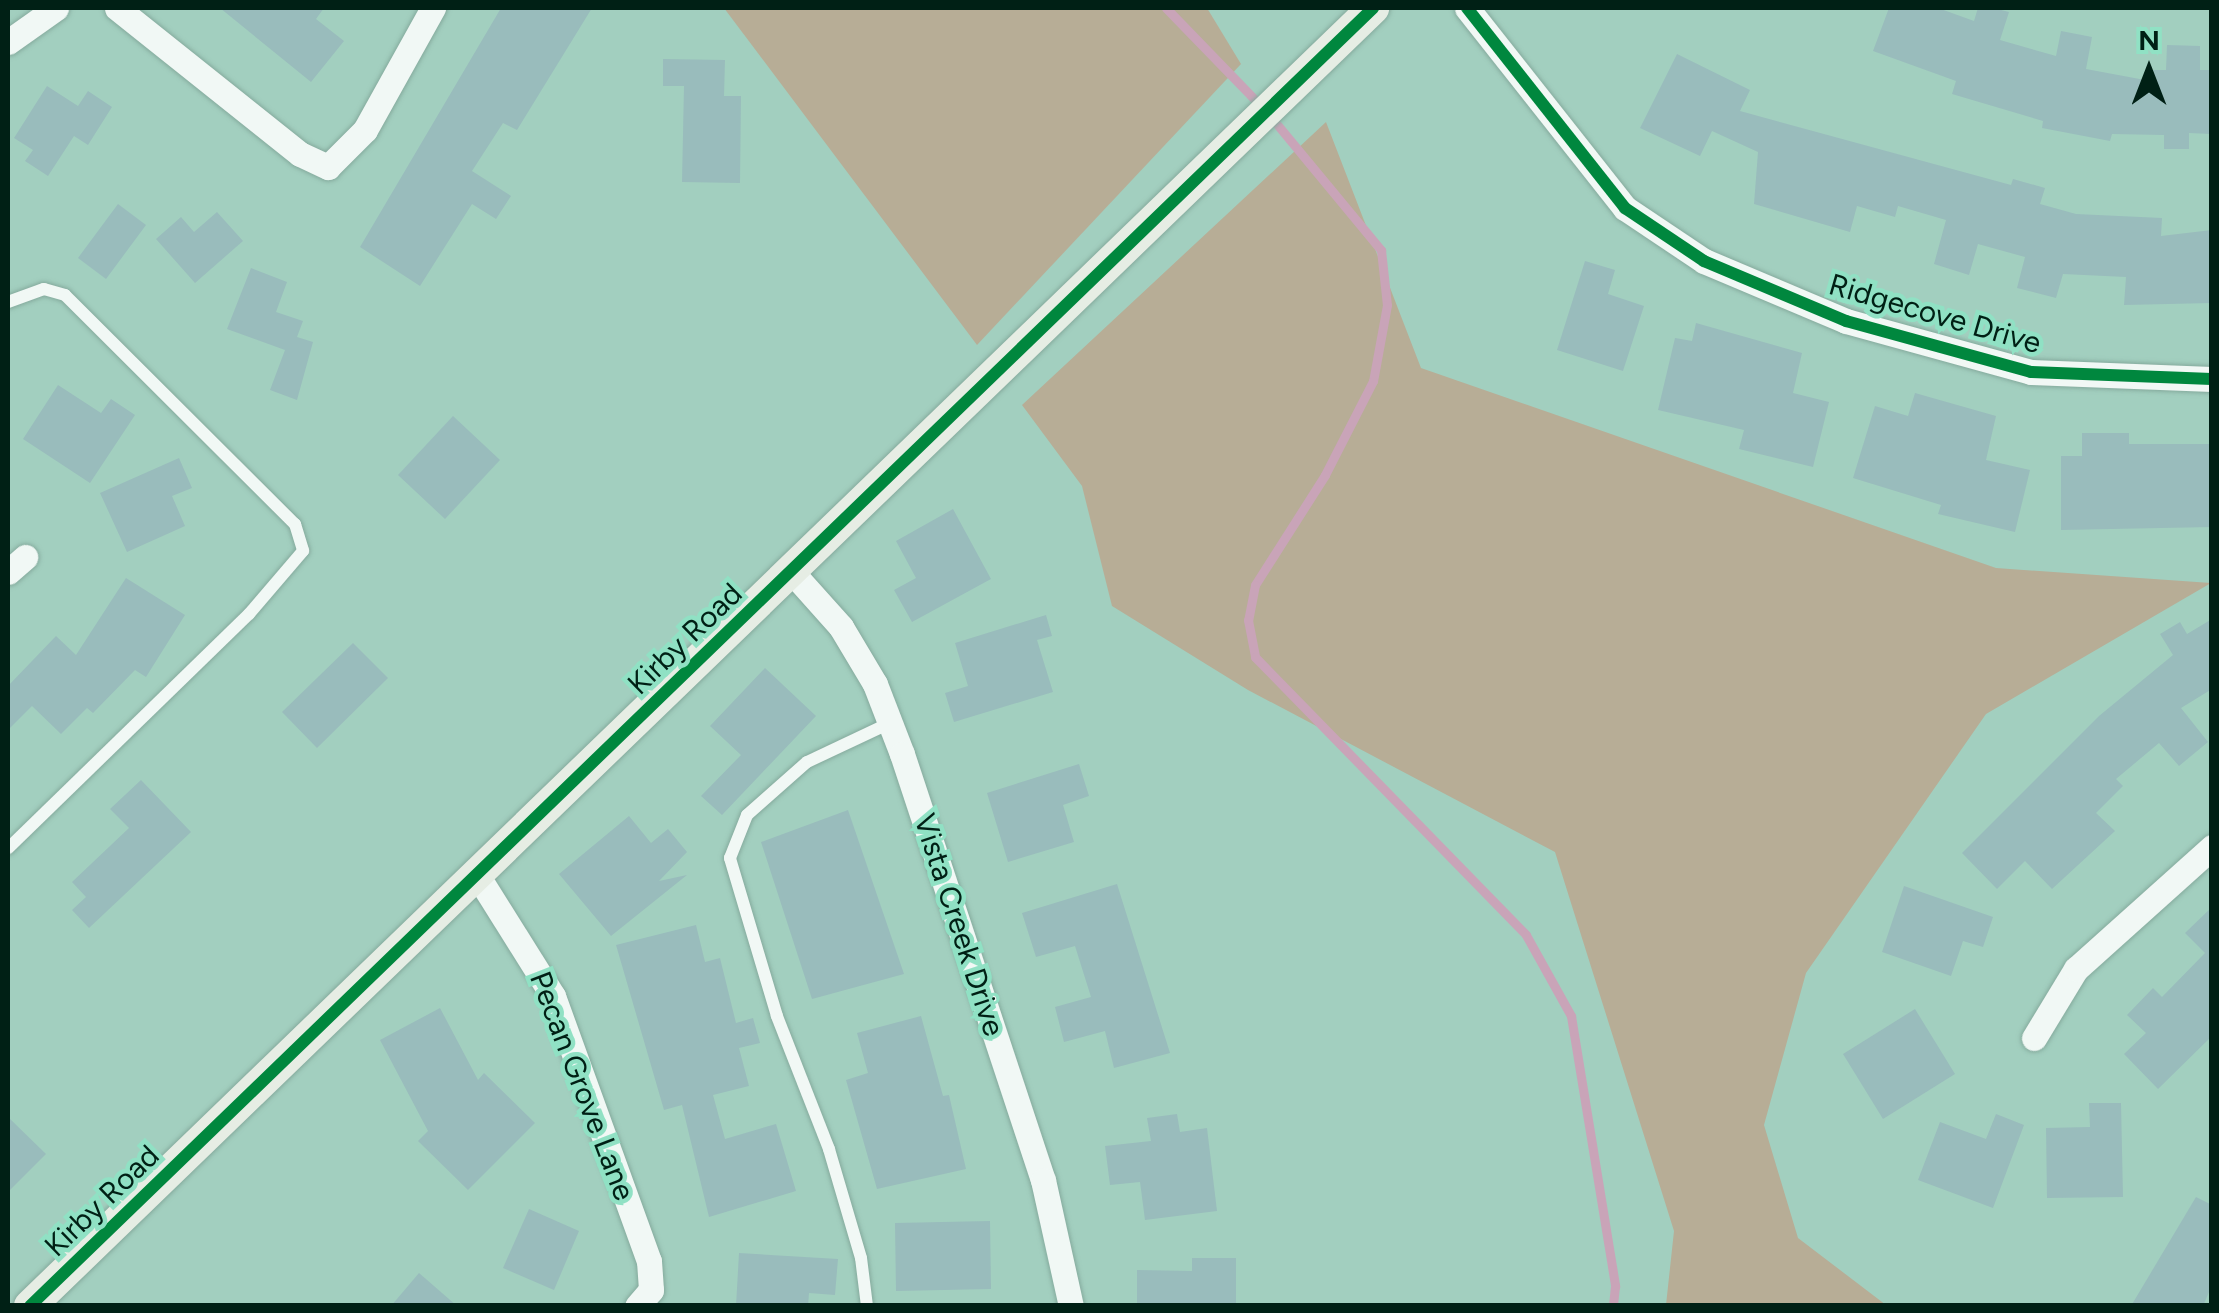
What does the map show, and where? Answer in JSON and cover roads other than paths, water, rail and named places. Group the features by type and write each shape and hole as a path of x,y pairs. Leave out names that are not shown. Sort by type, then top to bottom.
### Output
{"street":[{"path":"8,42 56,8"},
{"path":"116,8 300,154 328,167 365,130 433,8"},
{"name":"Kirby Road","path":"30,1306 1373,8"},
{"name":"Ridgecove Drive","path":"1466,8 1625,208 1704,261 1846,321 2031,372 2212,379"},
{"name":"Vista Creek Drive","path":"791,571 841,628 890,723 1042,1180 1071,1306"},
{"path":"2034,1038 2076,969 2212,848"},
{"name":"Pecan Grove Lane","path":"476,875 553,996 649,1262 651,1290 637,1306"}],"lane":[{"path":"8,302 44,290 65,295 294,524 304,551 249,614 8,848"},
{"path":"867,1306 861,1258 834,1167 777,1016 730,858 747,815 806,762 890,723"}],"waterway":[{"path":"1166,8 1261,106"},
{"path":"1271,117 1381,250 1387,305 1373,381 1325,475 1255,585 1248,620 1255,657 1526,935 1571,1016 1615,1286 1613,1306"}]}
